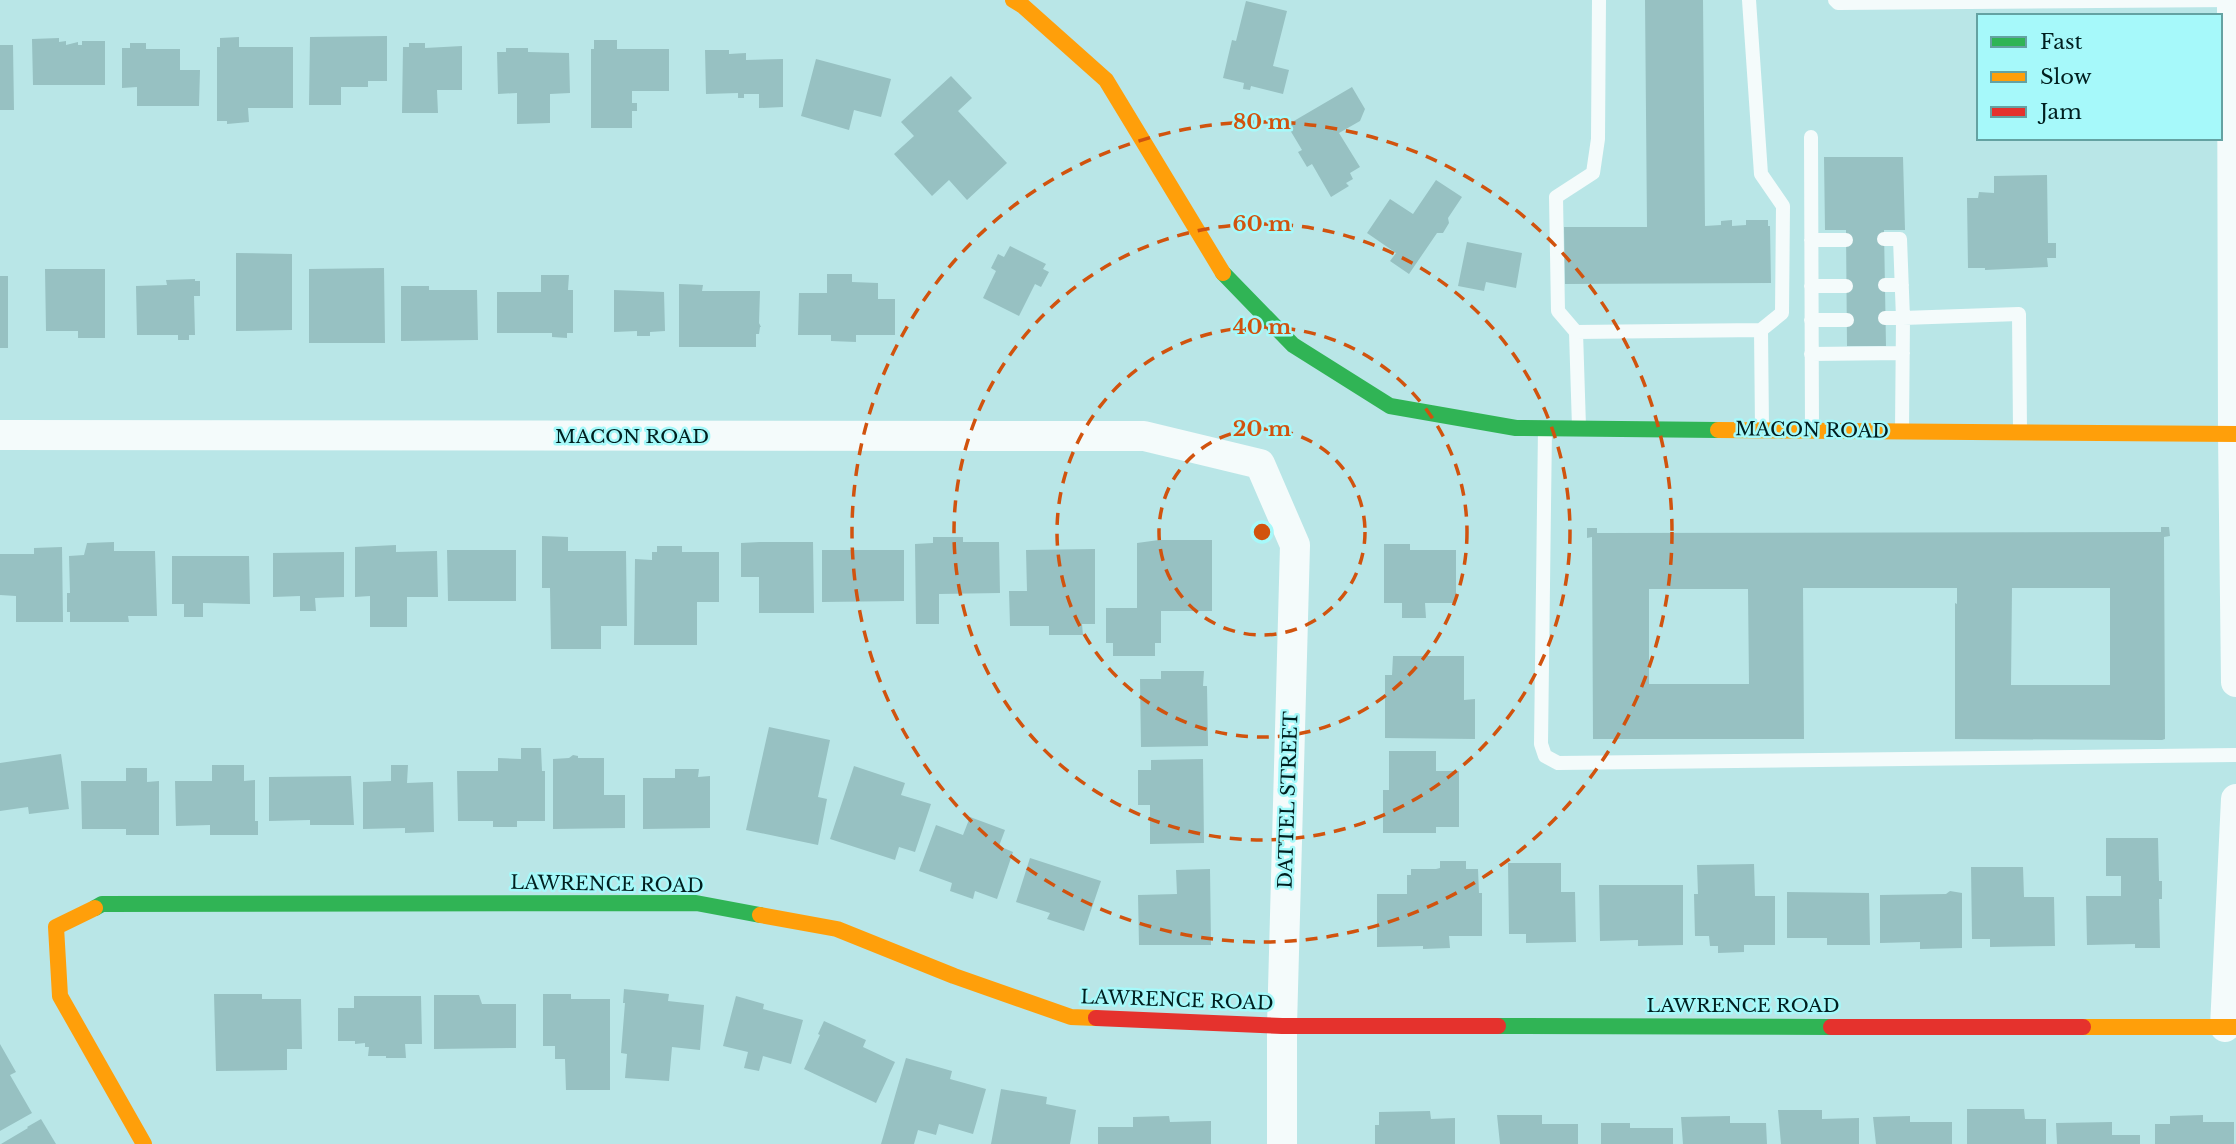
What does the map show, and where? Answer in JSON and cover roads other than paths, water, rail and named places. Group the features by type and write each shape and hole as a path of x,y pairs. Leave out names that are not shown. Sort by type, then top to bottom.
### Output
{"street":[{"path":"2232,0 2236,682"},
{"name":"MACON ROAD","path":"1023,2 1106,80 1224,275 1293,345 1390,406 1516,428 2234,434"},
{"name":"MACON ROAD","path":"0,435 1143,436 1260,464"},
{"name":"DATTEL STREET","path":"1260,464 1295,545 1282,1026 1282,1144"},
{"path":"2230,1027 2236,799"},
{"name":"LAWRENCE ROAD","path":"144,1144 60,996 56,927 102,904 696,903 837,929 954,976 1071,1017 1282,1026 2230,1027"}],"lane":[{"path":"1579,428 1576,332 1558,311 1556,197 1593,173 1598,139 1599,0"},
{"path":"1576,332 1760,330 1782,313 1783,206 1761,174 1749,0"},
{"path":"1835,0 2232,0"},
{"path":"1811,137 1812,430"},
{"path":"1884,239 1900,239 1903,318 1902,431"},
{"path":"1811,240 1846,240"},
{"path":"1885,285 1902,285"},
{"path":"1811,286 1846,286"},
{"path":"1885,318 2019,314 2020,432"},
{"path":"1811,320 1847,320"},
{"path":"1760,330 1762,430"},
{"path":"1811,355 1903,353"},
{"path":"1545,428 1541,744 1545,755 1558,763 2236,755"}]}
